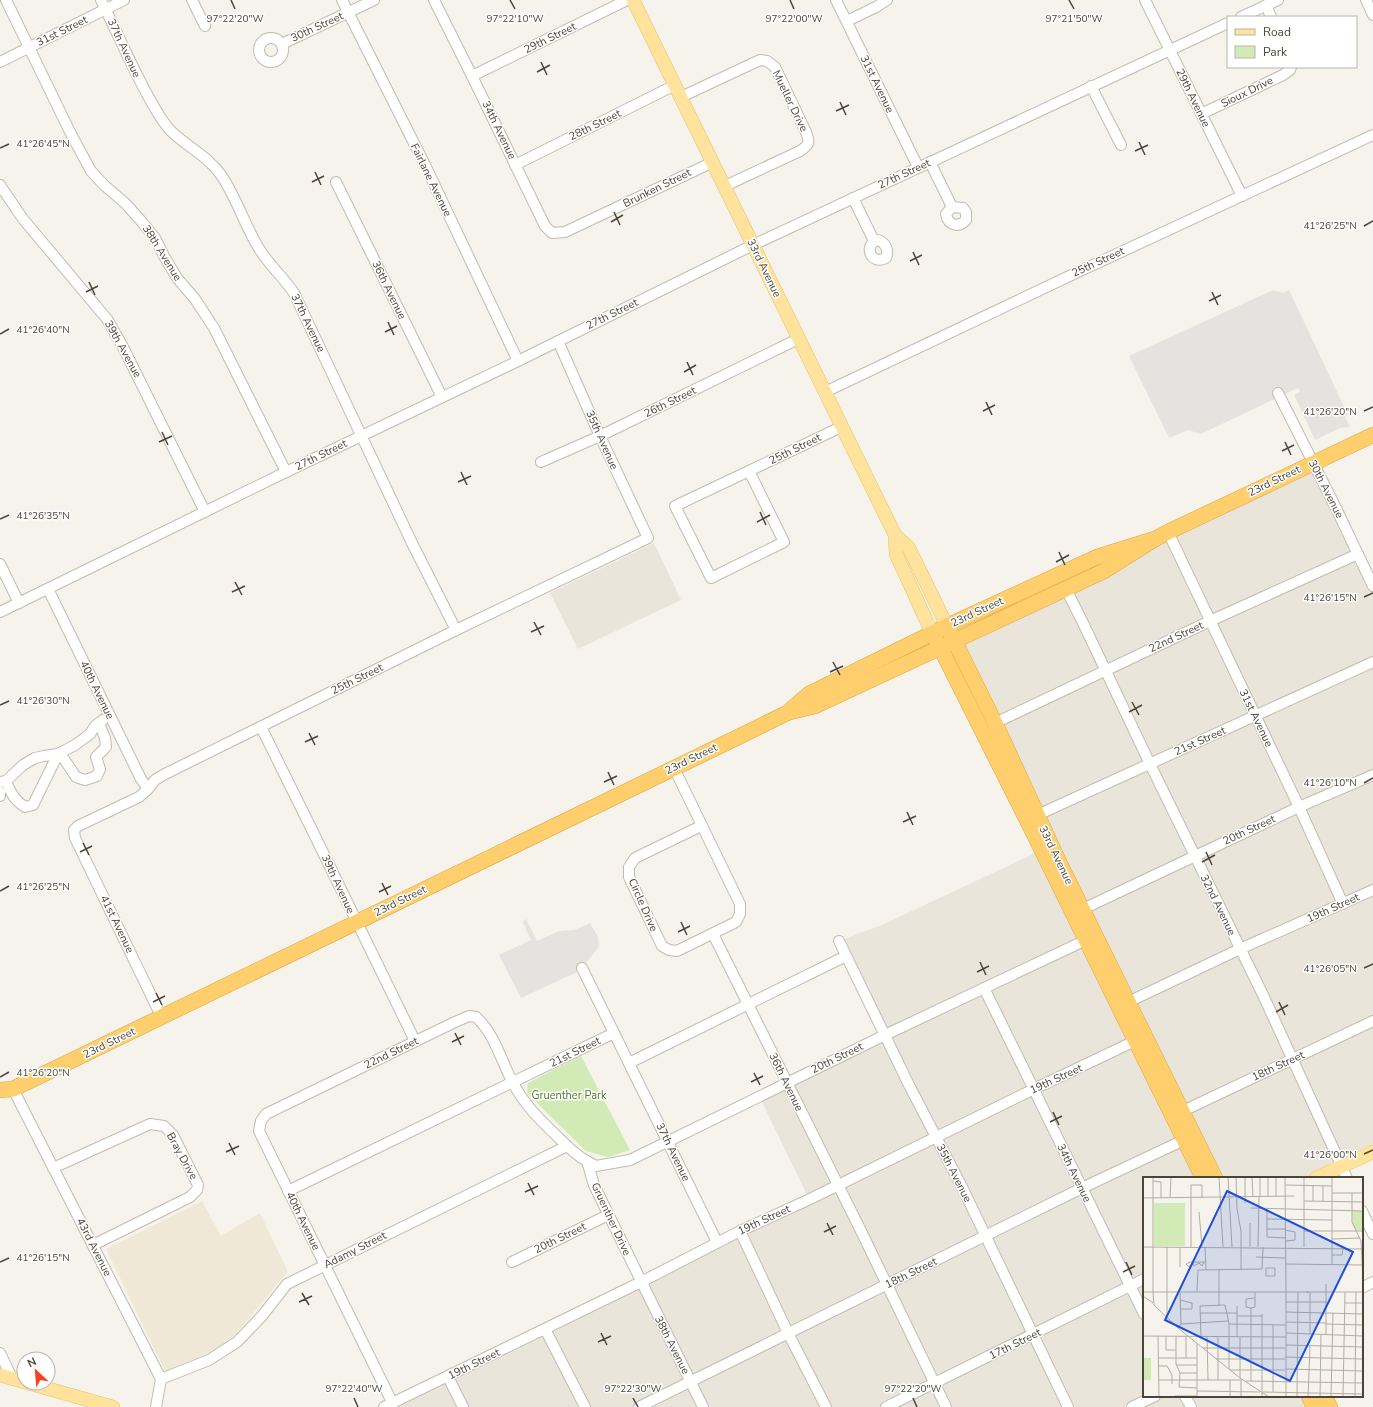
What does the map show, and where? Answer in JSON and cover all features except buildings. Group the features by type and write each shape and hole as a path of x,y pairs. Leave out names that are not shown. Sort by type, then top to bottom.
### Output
{"highway":[{"name":"23rd Street","path":"0,1103 7,1090 162,1018 787,713 815,706 954,640 1104,572 1161,536 1373,435"},
{"name":"23rd Street","path":"787,713 809,694 932,633 1097,557 1161,536"},
{"name":"33rd Avenue","path":"947,626 995,723 1032,818 1086,940 1123,1004 1140,1038 1184,1140 1202,1177"},
{"name":"33rd Avenue","path":"932,633 1083,909 1123,1004"},
{"name":"33rd Avenue","path":"1140,1038 1183,1111 1215,1177"},
{"path":"1309,1397 1314,1407"},
{"path":"1325,1397 1330,1407"}],"main road":[{"name":"33rd Avenue","path":"633,0 895,535 909,548 947,626"},
{"name":"33rd Avenue","path":"895,535 896,554 932,633"},
{"path":"1321,1177 1344,1172 1373,1152"},
{"path":"56,1391 113,1407"}],"street":[{"name":"38th Avenue","path":"6,0 70,132 91,171 104,185 126,204 147,227 155,238 177,278 195,299 214,328 286,472"},
{"name":"31st Street","path":"0,62 104,5 124,0"},
{"path":"192,0 205,26"},
{"name":"Fairlane Avenue","path":"342,0 429,174 518,361"},
{"name":"30th Street","path":"282,44 374,0"},
{"name":"34th Avenue","path":"434,0 545,226 552,233 565,232 580,226"},
{"name":"29th Street","path":"472,76 627,0"},
{"name":"31st Avenue","path":"836,0 918,167"},
{"path":"847,21 887,0"},
{"name":"29th Avenue","path":"1145,0 1242,196"},
{"path":"1243,16 1278,0"},
{"path":"1366,0 1373,15"},
{"name":"37th Avenue","path":"104,5 140,82 159,116 171,131 209,161 221,174 238,204 259,249 274,269 287,282 294,293 412,543 456,630"},
{"path":"1266,5 1271,16"},
{"name":"27th Street","path":"0,612 362,435 518,361 753,245 1227,23"},
{"name":"Mueller Drive","path":"678,91 760,60 767,61 775,67 806,132 809,141 808,145 800,151 725,186"},
{"name":"Sioux Drive","path":"1201,114 1283,75 1291,68"},
{"path":"1091,86 1121,144"},
{"name":"28th Street","path":"515,165 678,91"},
{"name":"25th Street","path":"825,392 1080,271 1373,135"},
{"name":"Brunken Street","path":"580,226 713,162"},
{"path":"930,162 952,207"},
{"name":"36th Avenue","path":"336,182 442,397"},
{"name":"39th Avenue","path":"0,185 23,219 111,326 124,347 205,512"},
{"path":"854,198 874,241"},
{"name":"26th Street","path":"541,462 600,436 798,338"},
{"name":"35th Avenue","path":"558,341 600,436 648,538"},
{"name":"30th Avenue","path":"1278,393 1373,586"},
{"name":"25th Street","path":"749,471 784,542 711,578 675,506 841,427"},
{"name":"31st Avenue","path":"1161,536 1210,621 1299,807 1343,904"},
{"name":"25th Street","path":"74,830 78,826 139,797 155,780 165,774 456,630 648,538"},
{"name":"22nd Street","path":"995,723 1210,621 1358,554"},
{"path":"0,564 19,603"},
{"name":"40th Avenue","path":"48,589 110,717 148,789"},
{"name":"32nd Avenue","path":"1066,590 1194,856 1263,995 1344,1172"},
{"name":"21st Street","path":"1032,818 1373,662"},
{"path":"0,796 1,785 23,766 36,758 58,754 82,741 99,723 110,717"},
{"path":"58,754 64,759 76,777 85,780 97,776 100,769 96,757 106,747 105,738 99,723"},
{"name":"39th Avenue","path":"261,727 415,1041"},
{"path":"1,785 25,807 33,805 58,754"},
{"path":"674,768 740,904 740,914 736,922 712,934"},
{"name":"20th Street","path":"1083,909 1299,807 1373,775"},
{"name":"Circle Drive","path":"701,826 635,858 629,867 629,877 662,946 669,950 678,951 712,934"},
{"name":"41st Avenue","path":"74,830 75,838 162,1018"},
{"name":"19th Street","path":"1123,1004 1240,949 1373,890"},
{"name":"36th Avenue","path":"712,934 838,1185 946,1407"},
{"name":"20th Street","path":"587,1161 596,1166 630,1160 885,1035 1086,940"},
{"name":"35th Avenue","path":"839,941 1068,1407"},
{"path":"628,1063 846,956"},
{"path":"582,968 614,1033"},
{"name":"34th Avenue","path":"984,988 1143,1312"},
{"name":"22nd Street","path":"277,1109 469,1016 476,1017 487,1030 512,1082"},
{"name":"18th Street","path":"1183,1111 1373,1021"},
{"name":"21st Street","path":"288,1191 614,1033 628,1063"},
{"name":"19th Street","path":"388,1406 641,1282 717,1242 838,1185 1140,1038"},
{"name":"37th Avenue","path":"628,1063 717,1242"},
{"path":"512,1082 524,1103 541,1121 580,1158 587,1161"},
{"name":"43rd Avenue","path":"7,1090 53,1168 161,1379"},
{"name":"40th Avenue","path":"277,1109 264,1116 259,1131 324,1265 388,1406"},
{"name":"Bray Drive","path":"53,1168 150,1124 164,1126 173,1136 198,1185 197,1190 190,1197 93,1245"},
{"name":"18th Street","path":"639,1407 1082,1188 1184,1140"},
{"name":"Adamy Street","path":"161,1379 209,1360 237,1342 262,1316 287,1284 567,1146"},
{"name":"Gruenther Drive","path":"587,1161 594,1185 641,1282"},
{"path":"1363,1213 1373,1234"},
{"name":"20th Street","path":"512,1262 608,1215"},
{"path":"740,1231 788,1333 826,1407"},
{"name":"17th Street","path":"886,1407 1143,1280"},
{"name":"38th Avenue","path":"641,1282 703,1407"},
{"path":"1363,1287 1373,1282"},
{"path":"545,1329 585,1407"},
{"path":"0,1353 12,1378"},
{"path":"448,1376 463,1407"},
{"path":"156,1407 161,1379"},
{"path":"1132,1407 1153,1397"},
{"path":"1186,1397 1191,1407"}],"shaded area":[{"path":"1273,290 1283,293 1289,290 1348,415 1345,417 1350,427 1340,428 1315,440 1294,395 1300,392 1298,388 1201,434 1188,430 1169,438 1129,356"},
{"path":"1312,463 1373,586 1373,1152 1318,1177 1143,1177 1143,1397 1317,1397 1322,1407 384,1407 809,1199 759,1096 885,1035 839,941 884,924 1046,848 945,638"},
{"path":"654,543 681,600 578,649 550,593"},
{"path":"528,919 527,921 537,941 559,931 574,930 590,923 598,937 599,946 577,972 521,998 499,955 531,940 523,923 523,921"},
{"path":"202,1201 221,1236 260,1213 288,1272 240,1329 227,1342 204,1355 165,1371 106,1249"}],"green space":[{"name":"Gruenther Park","path":"581,1056 630,1150 608,1157 586,1151 527,1092 528,1083"}]}
